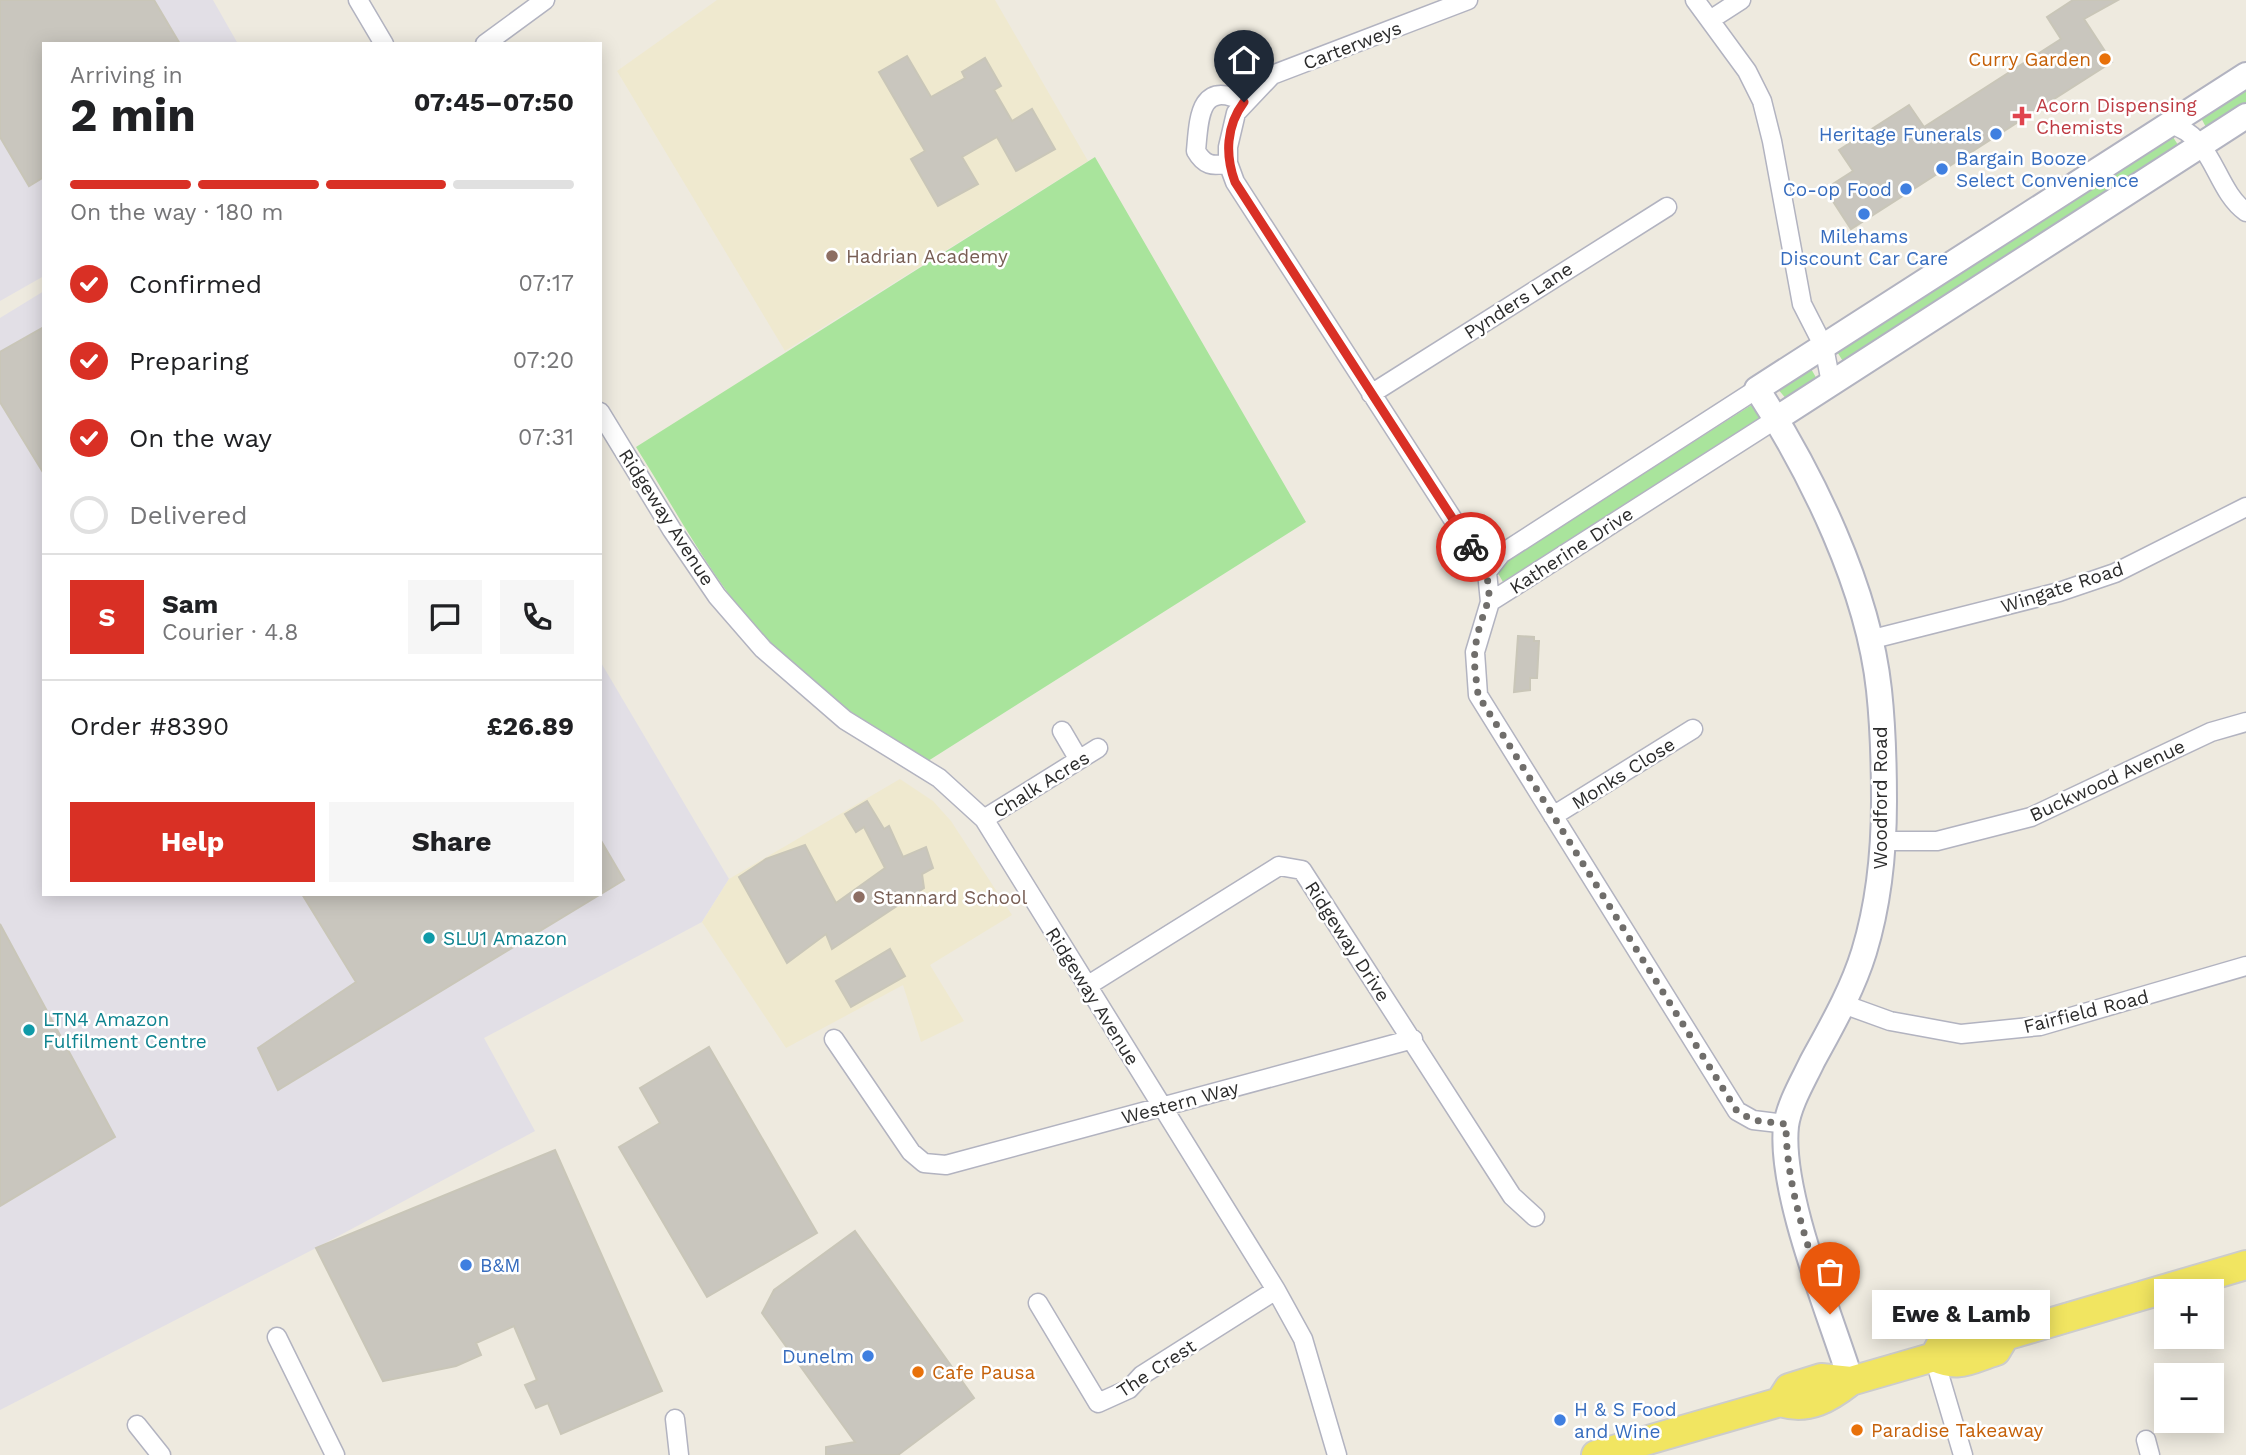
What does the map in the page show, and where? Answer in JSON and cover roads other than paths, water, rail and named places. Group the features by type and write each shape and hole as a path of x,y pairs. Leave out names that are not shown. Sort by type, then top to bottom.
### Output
{"main road":[{"path":"1596,1455 1780,1402 1789,1388 1821,1378 1851,1381 1934,1357 1951,1365 1960,1363 1996,1351 2005,1336 2246,1265"}],"street":[{"path":"358,0 383,42"},
{"path":"488,42 545,0"},
{"name":"Carterweys","path":"1228,163 1231,130 1236,113 1272,75 1468,0"},
{"path":"1695,0 1747,71 1762,102 1772,141 1802,304 1824,347 1831,383"},
{"path":"1710,20 1741,0"},
{"name":"Katherine Drive","path":"2246,75 1501,554 1487,572 1490,602 2246,116"},
{"path":"1244,102 1226,94 1211,96 1203,104 1196,151 1202,162 1211,165 1228,163 1235,182 1487,572"},
{"path":"2169,124 2186,128 2246,212"},
{"name":"Pynders Lane","path":"1371,394 1667,207"},
{"path":"1757,389 1776,419"},
{"name":"Ridgeway Avenue","path":"602,415 672,530 717,596 763,649 845,720 939,778 984,819 1276,1290 1303,1339 1337,1455"},
{"name":"Woodford Road","path":"1776,419 1820,504 1853,582 1879,688 1884,768 1884,841 1879,890 1864,953 1843,1004 1800,1086 1786,1124 1786,1157 1792,1191 1851,1381"},
{"name":"Wingate Road","path":"1869,640 2059,592 2115,573 2246,507"},
{"path":"1490,602 1484,614 1475,652 1478,695 1737,1111 1753,1120 1786,1124"},
{"name":"Buckwood Avenue","path":"1884,841 1937,841 2031,817 2211,732 2246,722"},
{"name":"Monks Close","path":"1553,816 1693,729"},
{"path":"1062,731 1079,760"},
{"name":"Chalk Acres","path":"984,819 1098,748"},
{"name":"Ridgeway Drive","path":"1087,986 1279,866 1302,870 1413,1039 1511,1196 1535,1217"},
{"name":"Fairfield Road","path":"1843,1004 1889,1021 1961,1034 2040,1026 2246,966"},
{"name":"Western Way","path":"834,1039 911,1152 924,1163 946,1165 1413,1039"},
{"name":"The Crest","path":"1038,1303 1098,1403 1129,1389 1142,1375 1276,1290"},
{"path":"277,1337 335,1455"},
{"path":"1934,1357 1963,1455"},
{"path":"676,1419 679,1455"},
{"path":"137,1425 161,1455"}],"place":[{"name":"Curry Garden","path":"2105,59"},
{"name":"Acorn Dispensing Chemists","path":"2022,116"},
{"name":"Heritage Funerals","path":"1996,134"},
{"name":"Bargain Booze Select Convenience","path":"1942,169"},
{"name":"Co-op Food","path":"1906,189"},
{"name":"Milehams Discount Car Care","path":"1864,214"},
{"name":"Hadrian Academy","path":"832,256"},
{"name":"Stannard School","path":"859,897"},
{"name":"SLU1 Amazon","path":"429,938"},
{"name":"LTN4 Amazon Fulfilment Centre","path":"29,1030"},
{"name":"B&M","path":"466,1265"},
{"name":"Ewe & Lamb","path":"1830,1314"},
{"name":"Dunelm","path":"868,1356"},
{"name":"Cafe Pausa","path":"918,1372"},
{"name":"H & S Food and Wine","path":"1560,1420"},
{"name":"Paradise Takeaway","path":"1857,1430"}]}
